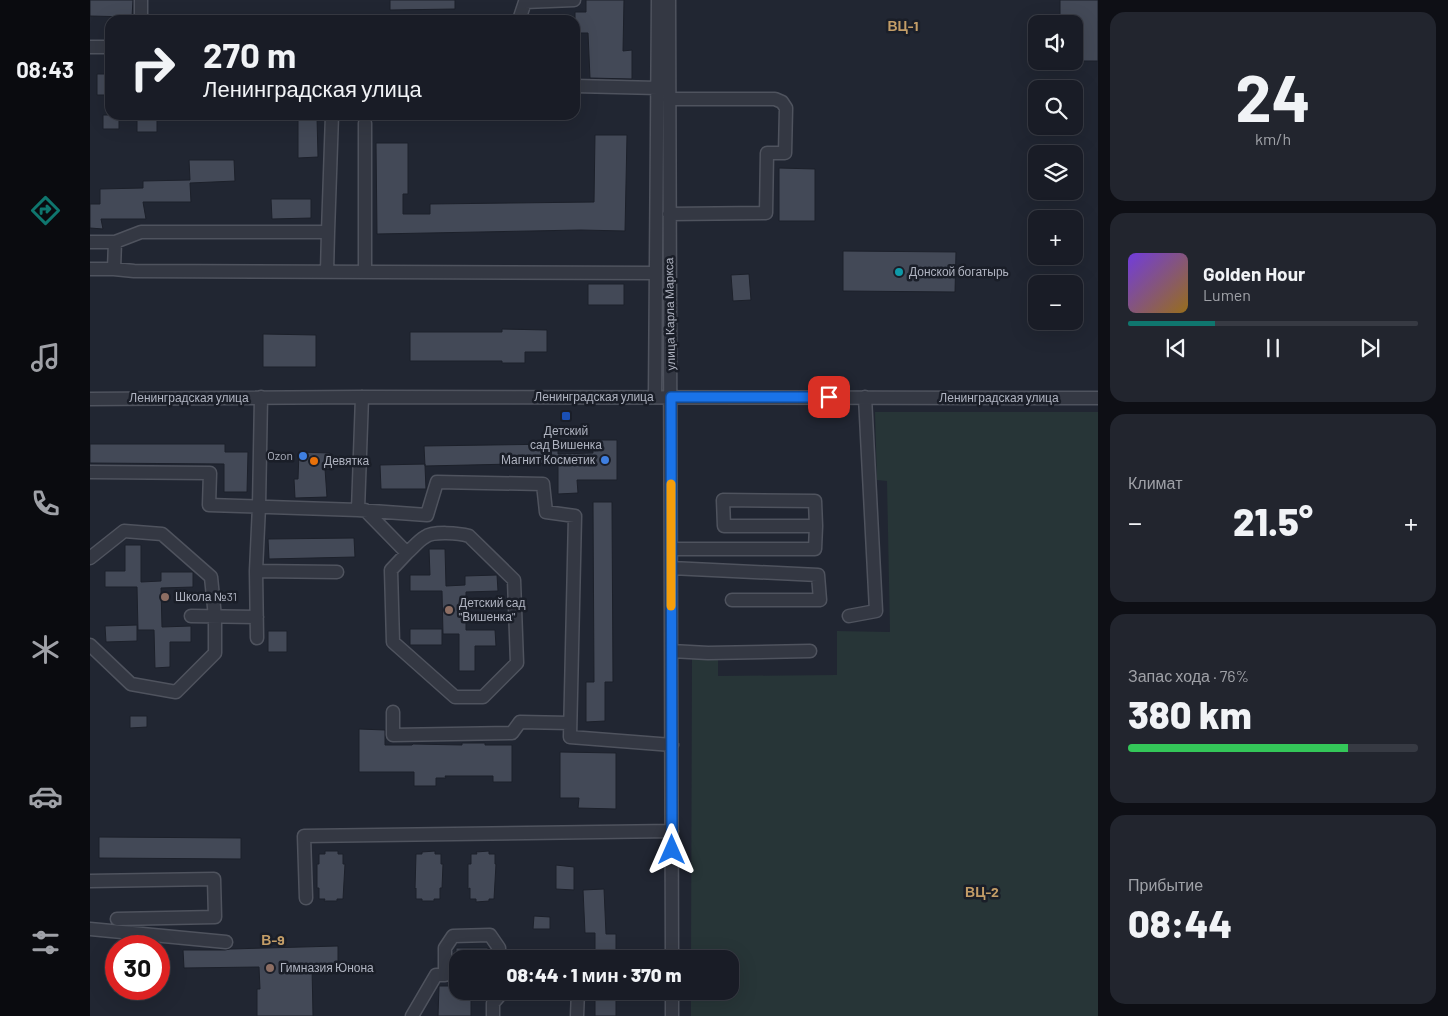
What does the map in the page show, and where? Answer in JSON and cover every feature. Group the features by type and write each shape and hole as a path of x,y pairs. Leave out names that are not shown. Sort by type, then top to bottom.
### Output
{"street":[{"path":"141,0 142,15"},
{"path":"521,15 525,2 574,0"},
{"name":"улица Карла Маркса","path":"655,396 658,0"},
{"name":"улица Карла Маркса","path":"668,0 672,950"},
{"path":"90,48 105,47"},
{"path":"580,86 658,88"},
{"path":"669,99 775,100 782,102 786,108 785,153 767,153 766,213 670,214"},
{"path":"327,272 332,120"},
{"path":"365,123 365,272"},
{"path":"90,242 115,242 141,232 328,232"},
{"path":"114,268 115,242"},
{"path":"90,269 114,268 134,271 656,273"},
{"path":"257,638 256,571 260,506 261,397 655,396"},
{"path":"671,396 1098,396"},
{"name":"Ленинградская улица","path":"90,397 1098,396"},
{"path":"362,397 362,510 407,553"},
{"path":"849,616 876,611 865,397"},
{"path":"90,472 210,473 209,505 362,510 428,515 437,482 543,484 546,512 575,516 570,737 672,745"},
{"path":"671,549 816,549 816,526 815,501 723,500 724,526 816,526"},
{"path":"90,558 124,531 162,534 211,577 215,617 215,654 176,692 131,684 90,645"},
{"path":"433,534 463,534 469,536 514,580 517,663 483,696 455,697 393,642 391,570 407,553 426,536 433,534"},
{"path":"671,568 818,575 820,600 732,600"},
{"path":"256,571 337,572"},
{"path":"191,616 257,617"},
{"path":"672,651 708,653 810,651"},
{"path":"393,712 393,735 512,733 520,722 570,723"},
{"path":"306,898 304,836 672,831"},
{"path":"90,881 214,880 216,917 117,918"},
{"path":"90,929 226,942"},
{"path":"412,1016 436,975 445,975 444,948 453,936 490,934 499,950"},
{"path":"493,1016 493,1003 496,1000"},
{"path":"577,1016 578,1000"},
{"path":"672,1000 672,1016"}],"shaded area":[{"path":"875,412 1098,412 1098,1016 691,1016 691,1000 739,1000 739,950 691,950 692,658 718,655 718,676 837,675 837,631 890,632 887,481 877,480"}],"building":[{"path":"90,0 133,0 132,15 90,16"},
{"path":"390,0 455,0 455,9 390,10"},
{"path":"586,0 624,0 623,51 632,50 632,79 590,78 588,33 580,33 580,15 575,15 575,12 586,12"},
{"path":"1060,0 1098,0 1098,61 1083,61 1083,15 1060,15"},
{"path":"97,74 105,74 105,95 97,95"},
{"path":"103,115 105,115 105,120 119,120 119,129 103,129"},
{"path":"137,120 157,120 157,132 137,132"},
{"path":"298,120 317,120 318,157 298,158"},
{"path":"595,135 627,135 625,231 581,230 377,234 376,143 408,143 408,194 403,194 403,214 430,214 430,204 594,202"},
{"path":"189,160 234,160 235,181 190,183 191,202 143,202 146,219 101,219 103,229 90,228 90,204 100,204 100,189 143,188 143,181 190,180"},
{"path":"779,168 815,169 815,221 779,221"},
{"path":"271,199 311,199 311,218 272,219"},
{"name":"Донской богатырь","path":"843,251 956,252 955,292 843,291"},
{"path":"749,274 751,300 733,301 731,275"},
{"path":"588,284 624,284 624,305 588,305"},
{"path":"502,329 547,330 547,352 525,352 525,363 502,363 502,361 410,361 410,332 502,332"},
{"path":"263,334 316,335 316,367 263,367"},
{"path":"592,440 617,440 617,480 577,480 578,493 558,494 558,463 425,466 426,489 381,489 380,465 425,464 424,446 558,444 558,454 593,453"},
{"path":"90,444 225,444 225,452 248,452 247,492 224,492 224,464 90,463"},
{"path":"299,452 330,453 330,469 325,469 327,497 295,498 294,479 298,479"},
{"path":"593,502 612,502 613,682 605,682 605,721 586,722 586,682 594,682"},
{"path":"354,538 355,557 269,559 268,539"},
{"path":"125,545 141,545 141,582 161,581 161,572 193,572 193,587 161,588 162,627 191,626 191,642 170,642 170,667 155,668 154,630 138,630 137,587 105,587 105,571 125,571"},
{"path":"429,549 445,549 446,586 465,585 465,576 497,575 498,591 466,592 466,630 495,630 496,646 475,646 475,671 459,671 459,634 443,634 442,591 410,591 410,575 430,575"},
{"path":"137,625 137,641 106,642 105,626"},
{"path":"410,629 442,629 442,645 410,645"},
{"path":"268,631 287,631 287,652 268,652"},
{"path":"130,716 147,716 147,727 130,728"},
{"path":"359,729 385,730 385,745 462,745 462,743 485,743 485,745 512,745 512,782 493,782 493,776 445,776 446,778 436,778 436,786 414,786 414,772 359,772"},
{"path":"560,752 616,753 616,809 578,808 579,798 560,798"},
{"path":"99,837 241,838 241,859 99,858"},
{"path":"325,851 338,851 338,854 343,854 343,864 345,864 343,899 337,899 337,901 319,899 317,864 319,864 319,854 325,854"},
{"path":"435,851 435,854 441,854 441,864 443,864 440,899 422,901 422,899 416,899 416,854"},
{"path":"489,851 489,854 495,854 494,899 476,902 476,899 470,899 468,864 471,864 471,854"},
{"path":"556,865 574,867 574,890 556,889"},
{"path":"604,889 606,934 616,934 616,950 595,950 595,933 585,933 583,890"},
{"path":"534,916 550,917 550,929 533,929"},
{"path":"338,946 338,966 312,966 313,1016 257,1016 257,989 260,989 259,967 184,968 183,950"},
{"path":"456,948 488,948 488,950 456,950"},
{"path":"439,986 449,986 449,1000 471,1000 471,1016 438,1016"},
{"path":"595,1000 616,1000 616,1016 595,1016"}],"slow traffic":[{"path":"671,484 671,606"}],"place":[{"name":"Донской богатырь","path":"899,272"},
{"name":"Детский сад Вишенка","path":"566,416"},
{"name":"Ozon","path":"303,456"},
{"name":"Магнит Косметик","path":"605,460"},
{"name":"Девятка","path":"314,461"},
{"name":"Школа №31","path":"165,597"},
{"name":"Детский сад \"Вишенка\"","path":"449,610"},
{"name":"Гимназия Юнона","path":"270,968"}],"district":[{"name":"ВЦ-1","path":"903,26"},
{"name":"ВЦ-2","path":"982,892"},
{"name":"В-9","path":"273,940"}],"route":[{"path":"672,850 671,397 829,397"}]}
